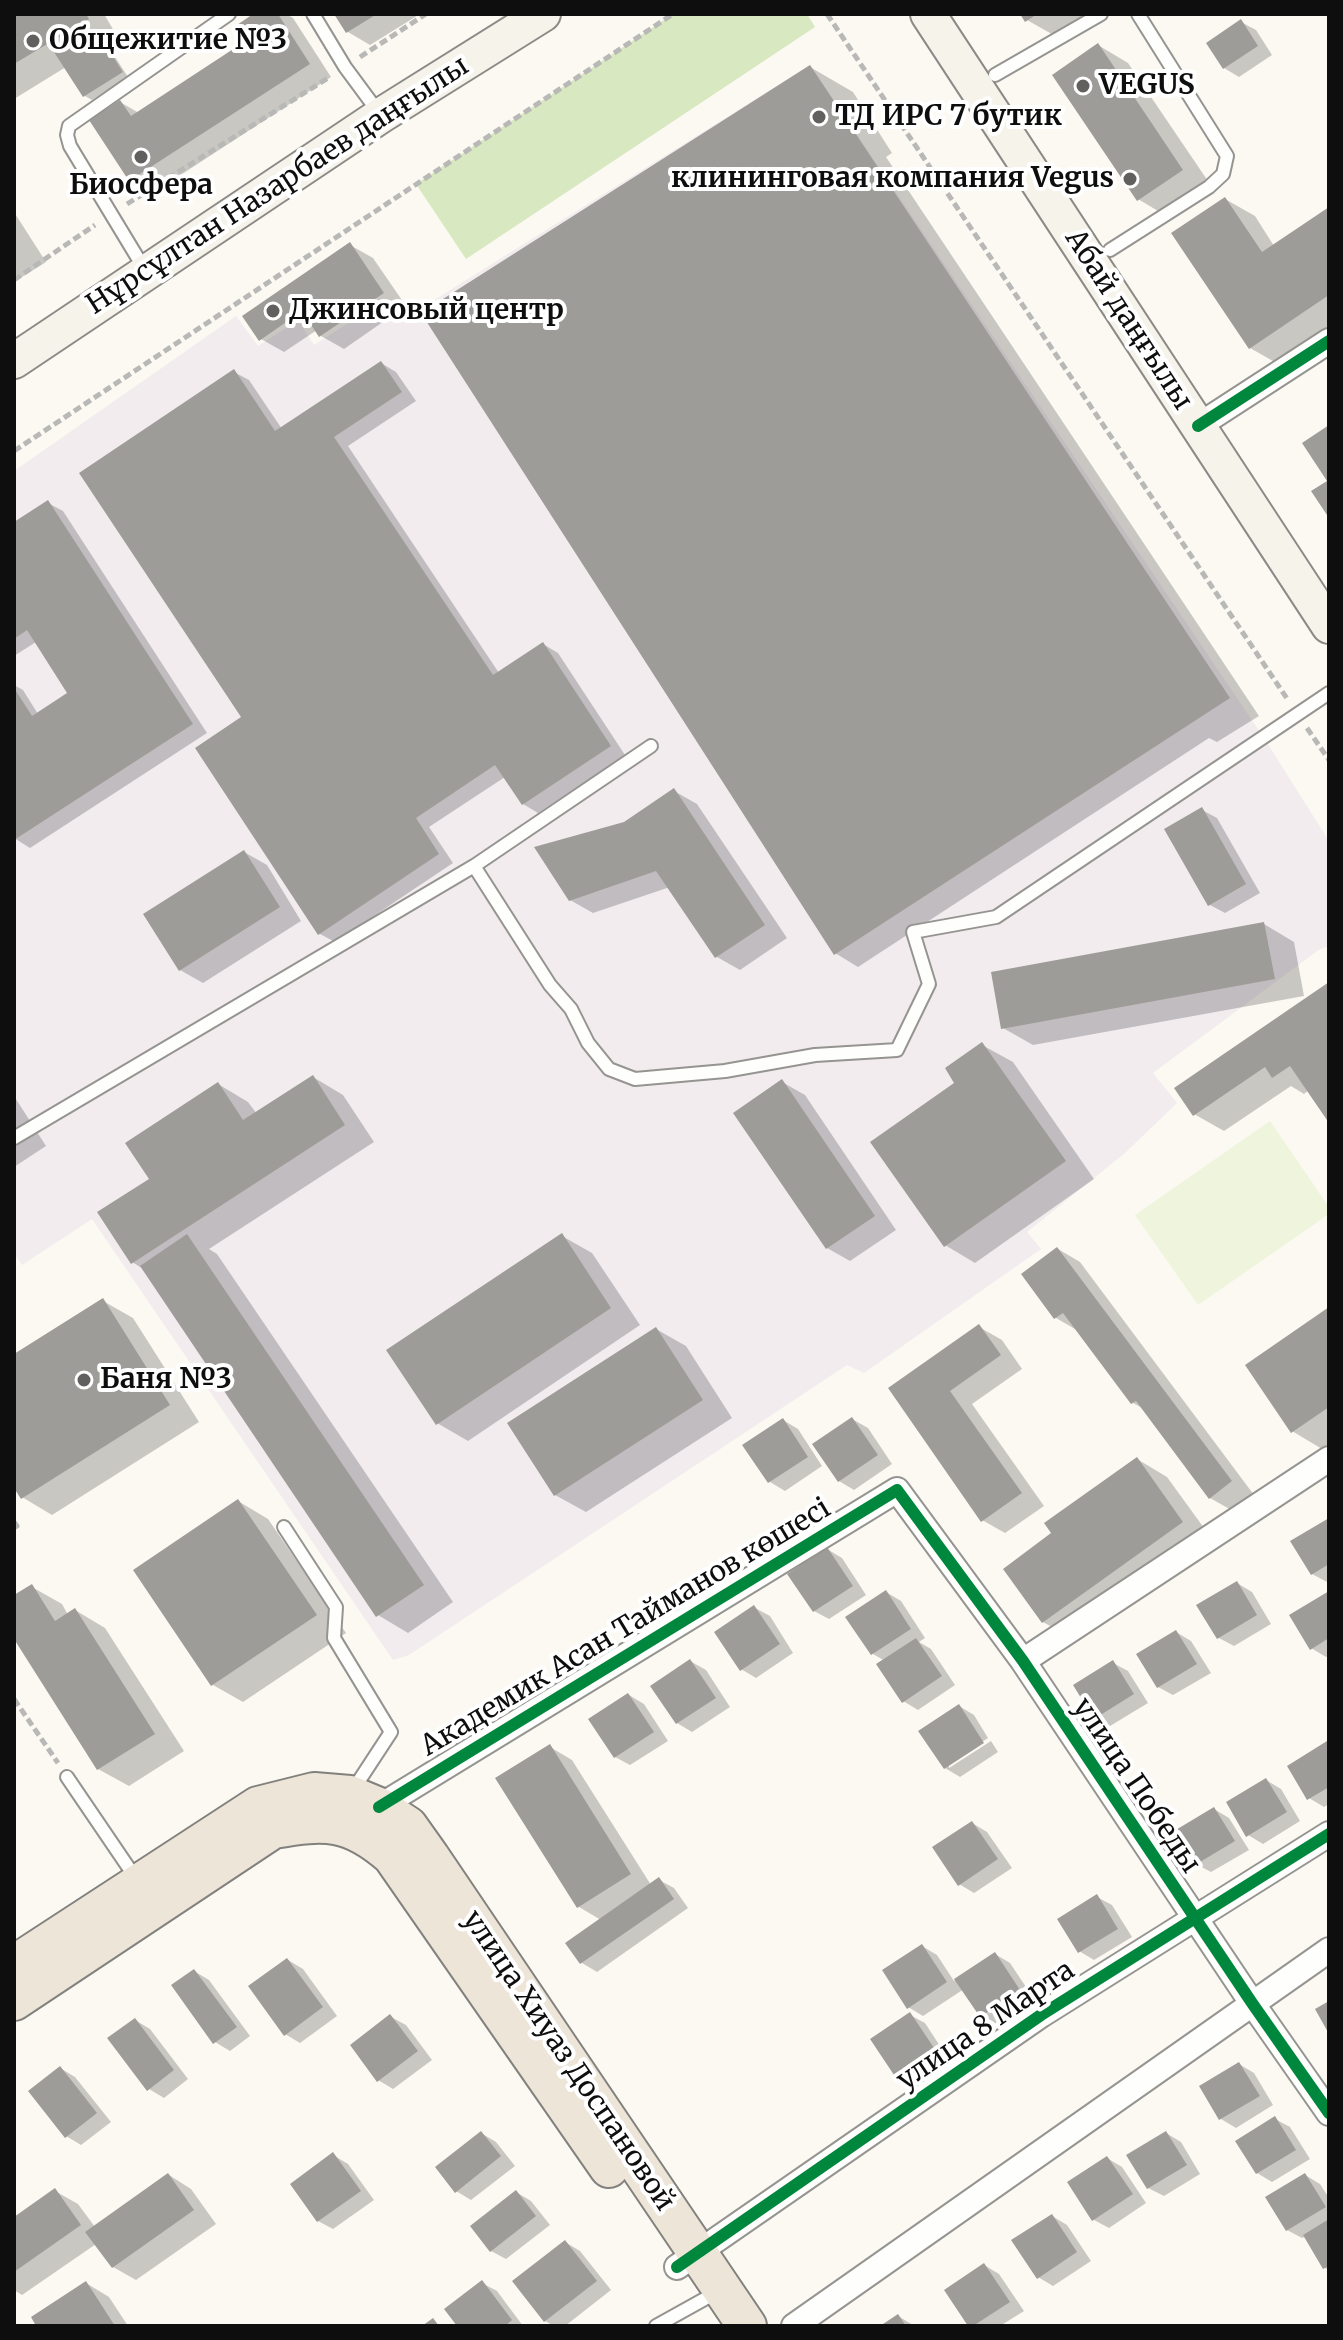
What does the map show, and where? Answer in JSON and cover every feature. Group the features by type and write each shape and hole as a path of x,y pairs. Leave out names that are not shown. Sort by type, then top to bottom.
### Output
{"main road":[{"name":"Нұрсұлтан Назарбаев даңғылы","path":"14,361 380,116 543,14"},
{"name":"Абай даңғылы","path":"928,14 1329,626"},
{"path":"14,1965 258,1806 314,1792 362,1811"},
{"path":"14,2001 273,1829 362,1811"},
{"name":"улица Хиуаз Доспановой","path":"362,1811 408,1826 688,2260 713,2306 747,2326"}],"street":[{"path":"1198,426 1329,341"},
{"path":"1023,1661 1329,1459"},
{"name":"улица Победы","path":"897,1490 1023,1661 1329,2113"},
{"name":"Академик Асан Тайманов көшесі","path":"362,1811 897,1490"},
{"name":"улица 8 Марта","path":"688,2260 1041,2015 1329,1834"},
{"path":"794,2326 1329,1950"}],"lane":[{"path":"147,272 70,146 67,135 69,126 229,14"},
{"path":"313,14 380,116"},
{"path":"995,75 1101,14"},
{"path":"1110,250 1209,187 1223,174 1227,156 1138,14"},
{"path":"474,866 550,985 571,1009 588,1043 609,1069 635,1079 725,1071 815,1055 897,1050 929,984 913,932 996,917 1329,693"},
{"path":"14,1138 474,866 651,746"},
{"path":"284,1527 336,1607 334,1638 391,1732 362,1811"},
{"path":"67,1777 139,1883"},
{"path":"656,2326 713,2306"}],"path":[{"path":"14,280 110,215 426,14"},
{"path":"14,451 673,14"},
{"path":"827,14 1329,760"},
{"path":"14,1699 67,1777"}],"shaded area":[{"path":"810,65 1264,738 1329,841 1329,946 1320,949 1153,1073 1177,1103 1125,1153 1027,1232 1041,1249 864,1373 847,1365 409,1655 393,1660 92,1219 22,1265 14,1253 14,471 236,316 258,346 298,320 314,345 384,300 399,322"}],"green space":[{"path":"673,14 807,14 815,27 466,259 416,184"},
{"path":"1270,1121 1329,1207 1329,1214 1198,1305 1135,1215"}],"building":[{"name":"Общежитие №3","path":"14,14 86,14 89,19 14,64"},
{"path":"253,14 278,14 310,64 129,181 89,120 120,100 131,116 247,40 237,25"},
{"path":"334,14 377,14 346,33"},
{"path":"1020,14 1037,14 1025,22"},
{"path":"1241,19 1258,46 1223,69 1206,43"},
{"path":"78,32 102,39 123,72 83,97 52,49"},
{"path":"1098,43 1183,170 1137,201 1052,75"},
{"path":"810,65 1230,698 834,955 421,313"},
{"path":"1225,197 1262,252 1329,207 1329,295 1249,349 1171,233"},
{"path":"350,242 384,293 319,337 302,311 259,341 242,316"},
{"path":"381,361 402,392 334,437 493,675 543,642 611,746 522,805 495,765 416,818 439,854 318,935 195,748 241,717 79,473 234,369 275,431"},
{"path":"1329,425 1329,518 1311,491 1327,481 1302,443"},
{"path":"48,500 193,724 14,840 14,688 32,716 67,693 27,630 14,639 14,522"},
{"path":"674,788 765,925 715,958 656,871 569,901 534,847 624,822"},
{"path":"1202,807 1246,884 1208,906 1164,829"},
{"path":"244,850 280,907 179,971 143,914"},
{"path":"1264,922 1275,979 1001,1029 991,972"},
{"path":"1329,982 1329,1123 1290,1066 1272,1078 1265,1067 1193,1116 1174,1088"},
{"path":"982,1042 1066,1161 944,1247 870,1142 954,1083 945,1068"},
{"path":"313,1075 345,1125 131,1264 97,1212 149,1179 125,1143 218,1082 243,1120"},
{"path":"782,1079 875,1216 826,1249 733,1113"},
{"path":"562,1233 611,1308 436,1425 386,1350"},
{"path":"187,1234 424,1585 376,1617 140,1266"},
{"path":"1057,1247 1232,1481 1209,1499 1136,1401 1131,1404 1063,1313 1054,1319 1021,1274"},
{"name":"Баня №3","path":"103,1298 170,1405 21,1499 14,1488 14,1354"},
{"path":"1329,1307 1329,1407 1291,1433 1245,1365"},
{"path":"979,1324 1001,1355 950,1391 1022,1493 981,1522 888,1388"},
{"path":"656,1327 703,1400 554,1496 507,1423"},
{"path":"852,1417 878,1455 838,1482 812,1444"},
{"path":"783,1418 808,1457 768,1483 742,1445"},
{"path":"1137,1457 1183,1522 1042,1623 1003,1569 1051,1533 1044,1523"},
{"path":"238,1499 317,1615 211,1686 133,1570"},
{"path":"1329,1518 1329,1564 1311,1575 1290,1541"},
{"path":"827,1547 853,1586 813,1612 787,1574"},
{"path":"1237,1581 1257,1615 1217,1639 1196,1605"},
{"path":"32,1584 55,1621 75,1608 155,1734 97,1770 14,1639 14,1595"},
{"path":"886,1590 911,1629 871,1655 845,1617"},
{"path":"1329,1591 1329,1638 1310,1650 1289,1615"},
{"path":"754,1605 780,1644 740,1671 714,1632"},
{"path":"1176,1630 1197,1664 1157,1688 1136,1654"},
{"path":"916,1638 942,1676 902,1703 876,1664"},
{"path":"690,1659 716,1698 676,1724 650,1686"},
{"path":"1113,1660 1134,1694 1094,1719 1073,1685"},
{"path":"628,1693 654,1732 614,1758 588,1719"},
{"path":"959,1704 984,1743 944,1769 918,1731"},
{"path":"1327,1741 1329,1787 1307,1800 1287,1766"},
{"path":"550,1744 631,1874 577,1908 495,1778"},
{"path":"1266,1778 1287,1812 1246,1837 1226,1802"},
{"path":"1214,1807 1235,1841 1195,1865 1174,1831"},
{"path":"972,1821 998,1859 958,1886 932,1847"},
{"path":"659,1877 674,1899 580,1964 565,1943"},
{"path":"1097,1894 1118,1929 1078,1953 1057,1919"},
{"path":"922,1944 947,1982 907,2009 882,1970"},
{"path":"995,1952 1020,1990 980,2017 954,1979"},
{"path":"287,1958 323,2007 284,2036 248,1986"},
{"path":"194,1969 237,2027 213,2044 171,1985"},
{"path":"1329,2001 1329,2034 1315,2009"},
{"path":"910,2012 936,2051 896,2078 870,2039"},
{"path":"390,2014 418,2051 377,2082 350,2045"},
{"path":"135,2018 174,2070 147,2091 107,2038"},
{"path":"1239,2062 1260,2096 1219,2120 1199,2086"},
{"path":"60,2066 97,2113 65,2138 28,2091"},
{"path":"1275,2116 1296,2150 1256,2174 1235,2141"},
{"path":"481,2131 501,2156 455,2193 435,2167"},
{"path":"1166,2131 1187,2165 1147,2189 1126,2155"},
{"path":"333,2152 361,2191 317,2222 290,2184"},
{"path":"1107,2156 1133,2194 1092,2221 1067,2182"},
{"path":"168,2173 194,2210 112,2268 85,2232"},
{"path":"1305,2173 1326,2207 1286,2231 1265,2197"},
{"path":"55,2188 81,2225 14,2272 14,2217"},
{"path":"516,2190 536,2216 490,2252 470,2226"},
{"path":"1052,2214 1077,2252 1037,2279 1011,2240"},
{"path":"1329,2219 1329,2266 1323,2269 1303,2235"},
{"path":"565,2240 597,2281 544,2322 512,2281"},
{"path":"984,2263 1010,2302 973,2326 968,2326 944,2290"},
{"path":"482,2280 512,2320 505,2326 457,2326 444,2309"},
{"path":"86,2281 115,2326 36,2326 31,2317"},
{"path":"898,2314 906,2326 880,2326"},
{"path":"433,2318 439,2326 422,2326"}],"cycle path":[{"path":"1198,426 1329,341"},
{"path":"379,1807 897,1490 1023,1661 1329,2113"},
{"path":"677,2267 1041,2015 1329,1834"}],"place":[{"name":"Общежитие №3","path":"33,41"},
{"name":"VEGUS","path":"1083,86"},
{"name":"ТД ИРС 7 бутик","path":"819,117"},
{"name":"Биосфера","path":"141,157"},
{"name":"клининговая компания Vegus","path":"1130,179"},
{"name":"Джинсовый центр","path":"273,311"},
{"name":"Баня №3","path":"84,1380"}]}
